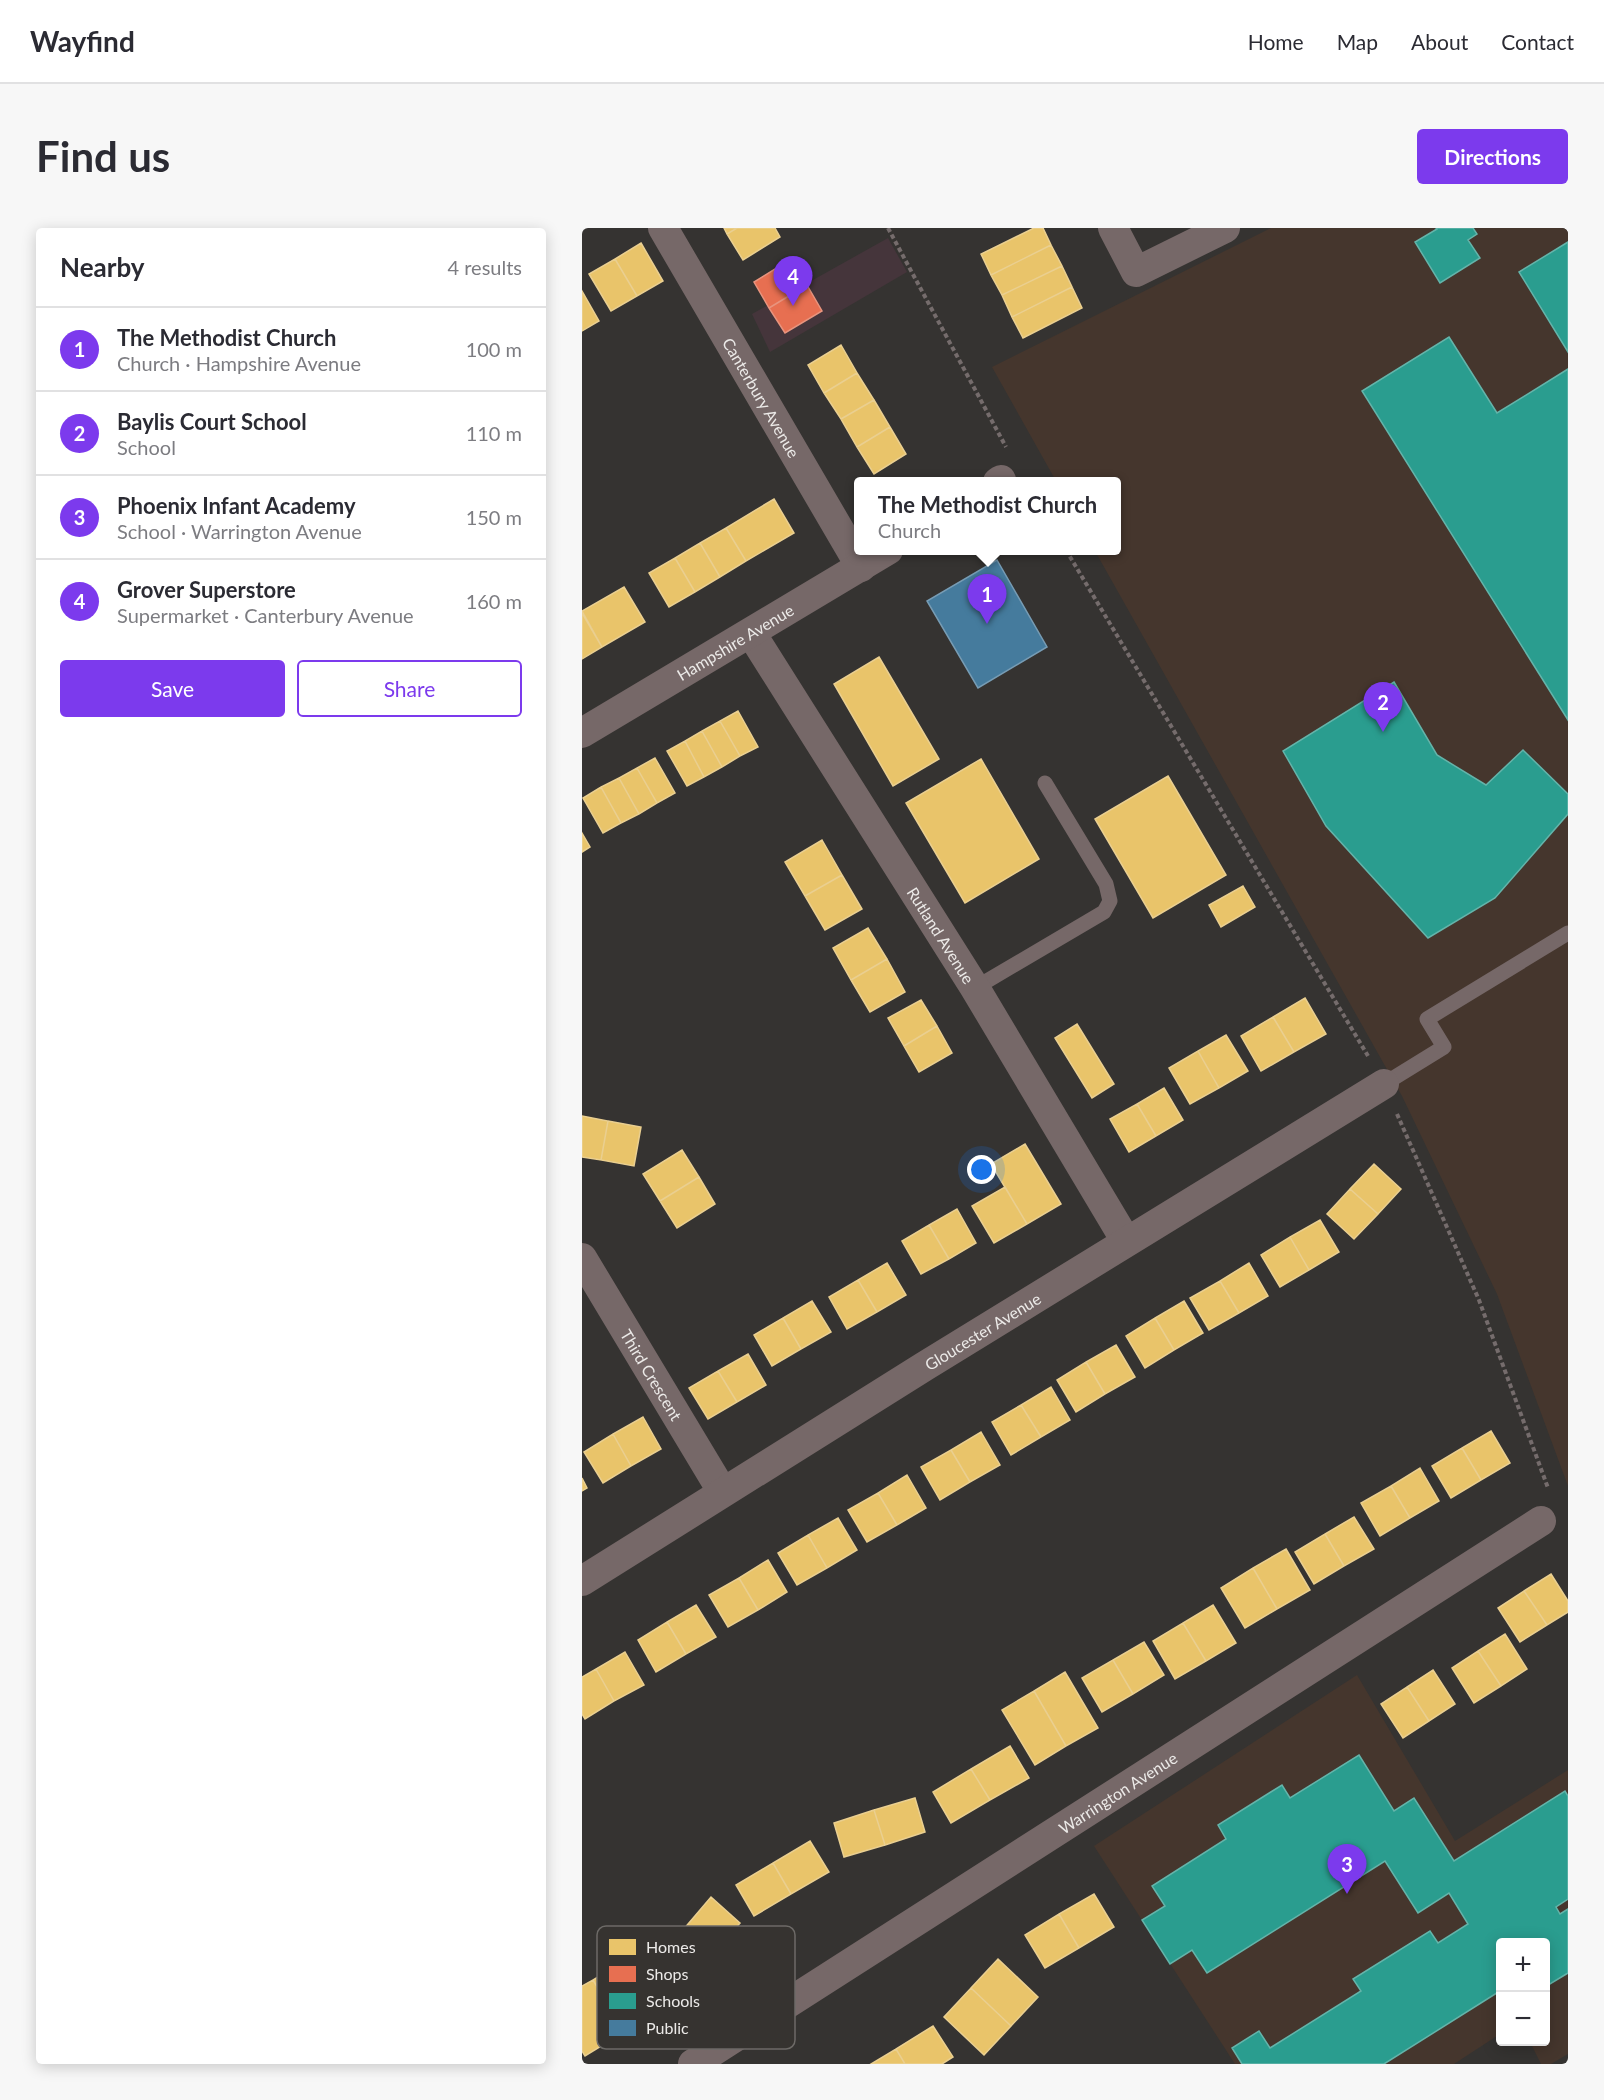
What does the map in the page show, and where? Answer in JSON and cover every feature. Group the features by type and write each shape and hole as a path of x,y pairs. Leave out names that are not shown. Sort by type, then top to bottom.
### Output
{"street":[{"name":"Canterbury Avenue","path":"663,228 861,567"},
{"path":"1113,228 1136,272 1225,228"},
{"name":"Hampshire Avenue","path":"582,733 880,555"},
{"name":"Rutland Avenue","path":"752,633 975,987 1126,1241"},
{"name":"Gloucester Avenue","path":"582,1581 722,1491 1384,1084"},
{"name":"Third Crescent","path":"582,1258 722,1491"},
{"name":"Warrington Avenue","path":"795,1999 1541,1521"},
{"name":"Warrington Avenue","path":"693,2064 716,2049"}],"lane":[{"path":"975,987 1104,912 1110,900 1106,884 1045,783"},
{"path":"1384,1084 1444,1047 1427,1019 1568,933"}],"path":[{"path":"888,228 1007,448"},
{"path":"1069,555 1384,1084 1479,1300 1549,1491"}],"shaded area":[{"path":"1271,228 1568,228 1568,1486 1497,1294 1402,1096 1097,555 1121,555 1121,477 1054,477 992,367"},
{"path":"888,238 907,272 770,352 752,314"},
{"path":"1357,1675 1455,1841 1568,1770 1568,2054 1551,2064 1541,2064 1532,2046 1550,2046 1550,1938 1496,1938 1496,2037 1454,2064 1235,2064 1094,1846"}],"building: Homes":[{"path":"724,228 737,228 727,234"},
{"path":"737,228 775,228 780,237 743,260 727,234"},
{"path":"1034,228 1043,228 1051,245 991,275 981,254"},
{"path":"641,243 663,281 637,296 615,259"},
{"path":"1051,245 1062,266 1002,295 991,275"},
{"path":"615,259 637,296 611,311 589,274"},
{"path":"1062,266 1072,287 1012,317 1002,295"},
{"path":"1072,287 1082,308 1023,338 1012,317"},
{"path":"582,291 599,321 582,331"},
{"path":"841,345 857,373 824,393 808,365"},
{"path":"857,373 874,400 841,419 824,393"},
{"path":"874,400 890,427 857,447 841,419"},
{"path":"890,427 906,454 874,474 857,447"},
{"path":"774,499 794,533 746,561 726,528"},
{"path":"726,528 746,561 720,577 700,543"},
{"path":"700,543 720,577 695,592 675,558"},
{"path":"675,558 695,592 669,607 649,573"},
{"path":"624,587 645,622 602,647 582,611"},
{"path":"582,613 602,647 582,659"},
{"path":"879,657 939,759 893,786 834,684"},
{"path":"738,711 758,747 740,756 720,721"},
{"path":"720,721 740,756 722,767 702,731"},
{"path":"702,731 722,767 704,777 685,741"},
{"path":"685,741 704,777 687,786 667,751"},
{"path":"655,758 675,793 657,803 637,768"},
{"path":"981,759 1039,859 965,903 906,803"},
{"path":"637,768 657,803 639,814 619,778"},
{"path":"1168,776 1226,875 1153,918 1095,819"},
{"path":"619,778 639,814 621,823 601,787"},
{"path":"601,787 621,823 603,833 583,798"},
{"path":"582,833 590,847 582,852"},
{"path":"822,840 842,875 805,896 785,862"},
{"path":"842,875 862,909 825,930 805,896"},
{"path":"1243,886 1255,907 1221,927 1209,905"},
{"path":"868,928 887,959 851,980 833,948"},
{"path":"887,959 905,992 870,1012 851,980"},
{"path":"1305,998 1326,1034 1294,1052 1273,1017"},
{"path":"921,1000 937,1026 904,1046 888,1018"},
{"path":"1273,1017 1294,1052 1261,1071 1241,1036"},
{"path":"1077,1024 1114,1084 1092,1098 1055,1038"},
{"path":"937,1026 952,1053 919,1072 904,1046"},
{"path":"1226,1035 1248,1071 1219,1088 1198,1051"},
{"path":"1198,1051 1219,1088 1190,1104 1169,1068"},
{"path":"1164,1088 1183,1120 1156,1136 1137,1104"},
{"path":"1137,1104 1156,1136 1129,1152 1110,1119"},
{"path":"582,1116 608,1121 601,1160 582,1157"},
{"path":"608,1121 641,1127 634,1166 601,1160"},
{"path":"1025,1144 1061,1204 1027,1224 991,1164"},
{"path":"682,1150 699,1177 660,1201 643,1174"},
{"path":"1374,1164 1401,1189 1378,1214 1350,1189"},
{"path":"699,1177 715,1204 677,1228 660,1201"},
{"path":"1005,1187 1027,1224 994,1243 972,1206"},
{"path":"1350,1189 1378,1214 1354,1239 1327,1214"},
{"path":"957,1209 976,1243 949,1259 929,1225"},
{"path":"1320,1220 1339,1252 1309,1270 1290,1237"},
{"path":"929,1225 949,1259 921,1274 902,1241"},
{"path":"1290,1237 1309,1270 1280,1287 1261,1255"},
{"path":"887,1263 906,1295 877,1312 858,1280"},
{"path":"1249,1263 1268,1296 1239,1313 1220,1281"},
{"path":"858,1280 877,1312 847,1329 829,1297"},
{"path":"1220,1281 1239,1313 1209,1330 1190,1298"},
{"path":"812,1301 831,1332 801,1349 783,1318"},
{"path":"1184,1301 1203,1333 1174,1350 1155,1318"},
{"path":"783,1318 801,1349 772,1366 754,1335"},
{"path":"1155,1318 1174,1350 1145,1368 1126,1336"},
{"path":"1116,1345 1135,1377 1105,1394 1086,1362"},
{"path":"748,1354 766,1385 737,1402 718,1371"},
{"path":"1086,1362 1105,1394 1076,1412 1057,1380"},
{"path":"718,1371 737,1402 708,1419 689,1388"},
{"path":"1051,1387 1070,1420 1041,1437 1021,1405"},
{"path":"1021,1405 1041,1437 1011,1455 992,1422"},
{"path":"643,1417 661,1449 631,1466 613,1434"},
{"path":"1491,1431 1510,1463 1481,1480 1462,1448"},
{"path":"981,1432 1000,1465 970,1482 951,1450"},
{"path":"613,1434 631,1466 603,1483 584,1452"},
{"path":"1462,1448 1481,1480 1451,1498 1432,1466"},
{"path":"951,1450 970,1482 940,1500 921,1467"},
{"path":"1420,1468 1439,1501 1410,1518 1391,1486"},
{"path":"907,1475 926,1508 897,1525 878,1493"},
{"path":"582,1478 587,1488 582,1491"},
{"path":"1391,1486 1410,1518 1380,1536 1361,1503"},
{"path":"878,1493 897,1525 867,1542 848,1510"},
{"path":"1354,1517 1374,1549 1344,1566 1325,1534"},
{"path":"838,1518 857,1550 827,1568 808,1535"},
{"path":"1325,1534 1344,1566 1314,1584 1295,1552"},
{"path":"808,1535 827,1568 797,1585 778,1553"},
{"path":"1286,1549 1310,1590 1277,1609 1253,1568"},
{"path":"768,1560 787,1592 758,1610 739,1578"},
{"path":"1253,1568 1277,1609 1245,1628 1221,1588"},
{"path":"1551,1574 1568,1601 1568,1612 1547,1625 1524,1591"},
{"path":"739,1578 758,1610 728,1627 709,1595"},
{"path":"1524,1591 1547,1625 1520,1642 1498,1608"},
{"path":"696,1605 716,1637 686,1654 667,1622"},
{"path":"1213,1605 1236,1643 1206,1661 1183,1623"},
{"path":"667,1622 686,1654 656,1672 638,1640"},
{"path":"1183,1623 1206,1661 1175,1679 1153,1641"},
{"path":"1505,1634 1527,1669 1501,1686 1478,1651"},
{"path":"1144,1642 1164,1675 1133,1694 1113,1660"},
{"path":"1478,1651 1501,1686 1474,1703 1452,1668"},
{"path":"625,1652 644,1685 614,1701 596,1669"},
{"path":"1113,1660 1133,1694 1102,1712 1082,1678"},
{"path":"596,1669 614,1701 585,1719 582,1714 582,1677"},
{"path":"1433,1670 1455,1704 1429,1721 1407,1687"},
{"path":"1065,1672 1098,1728 1066,1746 1034,1691"},
{"path":"1407,1687 1429,1721 1403,1738 1381,1704"},
{"path":"1034,1691 1066,1746 1035,1765 1002,1710"},
{"path":"1010,1746 1029,1778 990,1800 971,1769"},
{"path":"971,1769 990,1800 951,1823 933,1792"},
{"path":"915,1798 925,1832 885,1845 874,1810"},
{"path":"874,1810 885,1845 844,1857 834,1823"},
{"path":"810,1841 829,1872 791,1894 773,1863"},
{"path":"773,1863 791,1894 754,1916 736,1885"},
{"path":"1094,1894 1114,1927 1079,1948 1059,1914"},
{"path":"711,1897 740,1923 737,1926 686,1926"},
{"path":"1059,1914 1079,1948 1045,1968 1025,1935"},
{"path":"998,1959 1038,1997 1011,2026 971,1988"},
{"path":"593,1980 597,1987 597,2049 585,2056 582,2051 582,1986"},
{"path":"971,1988 1011,2026 984,2055 944,2017"},
{"path":"933,2026 953,2057 942,2064 905,2064 896,2049"},
{"path":"896,2049 905,2064 871,2064"}],"building: Shops":[{"path":"791,259 807,285 769,308 754,282"},
{"path":"807,285 822,311 785,333 769,308"}],"building: Schools":[{"path":"1436,228 1473,228 1477,234 1468,240 1480,258 1440,283 1415,242"},
{"path":"1568,242 1568,352 1519,272"},
{"path":"1449,337 1497,413 1568,369 1568,720 1362,391"},
{"path":"1394,682 1437,755 1486,785 1523,750 1568,794 1568,814 1495,898 1428,938 1326,826 1283,751"},
{"path":"1359,1755 1394,1811 1414,1798 1454,1861 1565,1791 1568,1796 1568,1899 1556,1907 1560,1914 1568,1909 1568,1973 1550,1984 1550,1938 1496,1938 1496,1994 1384,2064 1242,2064 1232,2048 1259,2031 1270,2048 1361,1991 1353,1979 1430,1931 1438,1943 1468,1924 1449,1893 1418,1913 1385,1861 1207,1973 1192,1950 1170,1964 1142,1920 1165,1906 1152,1886 1226,1839 1218,1825 1282,1785 1290,1798"}],"building: Public":[{"path":"997,560 1047,647 978,688 927,601"}],"place":[{"name":"Grover Superstore","path":"793,306"},
{"name":"The Methodist Church","path":"987,624"},
{"name":"Baylis Court School","path":"1383,732"},
{"name":"Phoenix Infant Academy","path":"1347,1894"}]}
